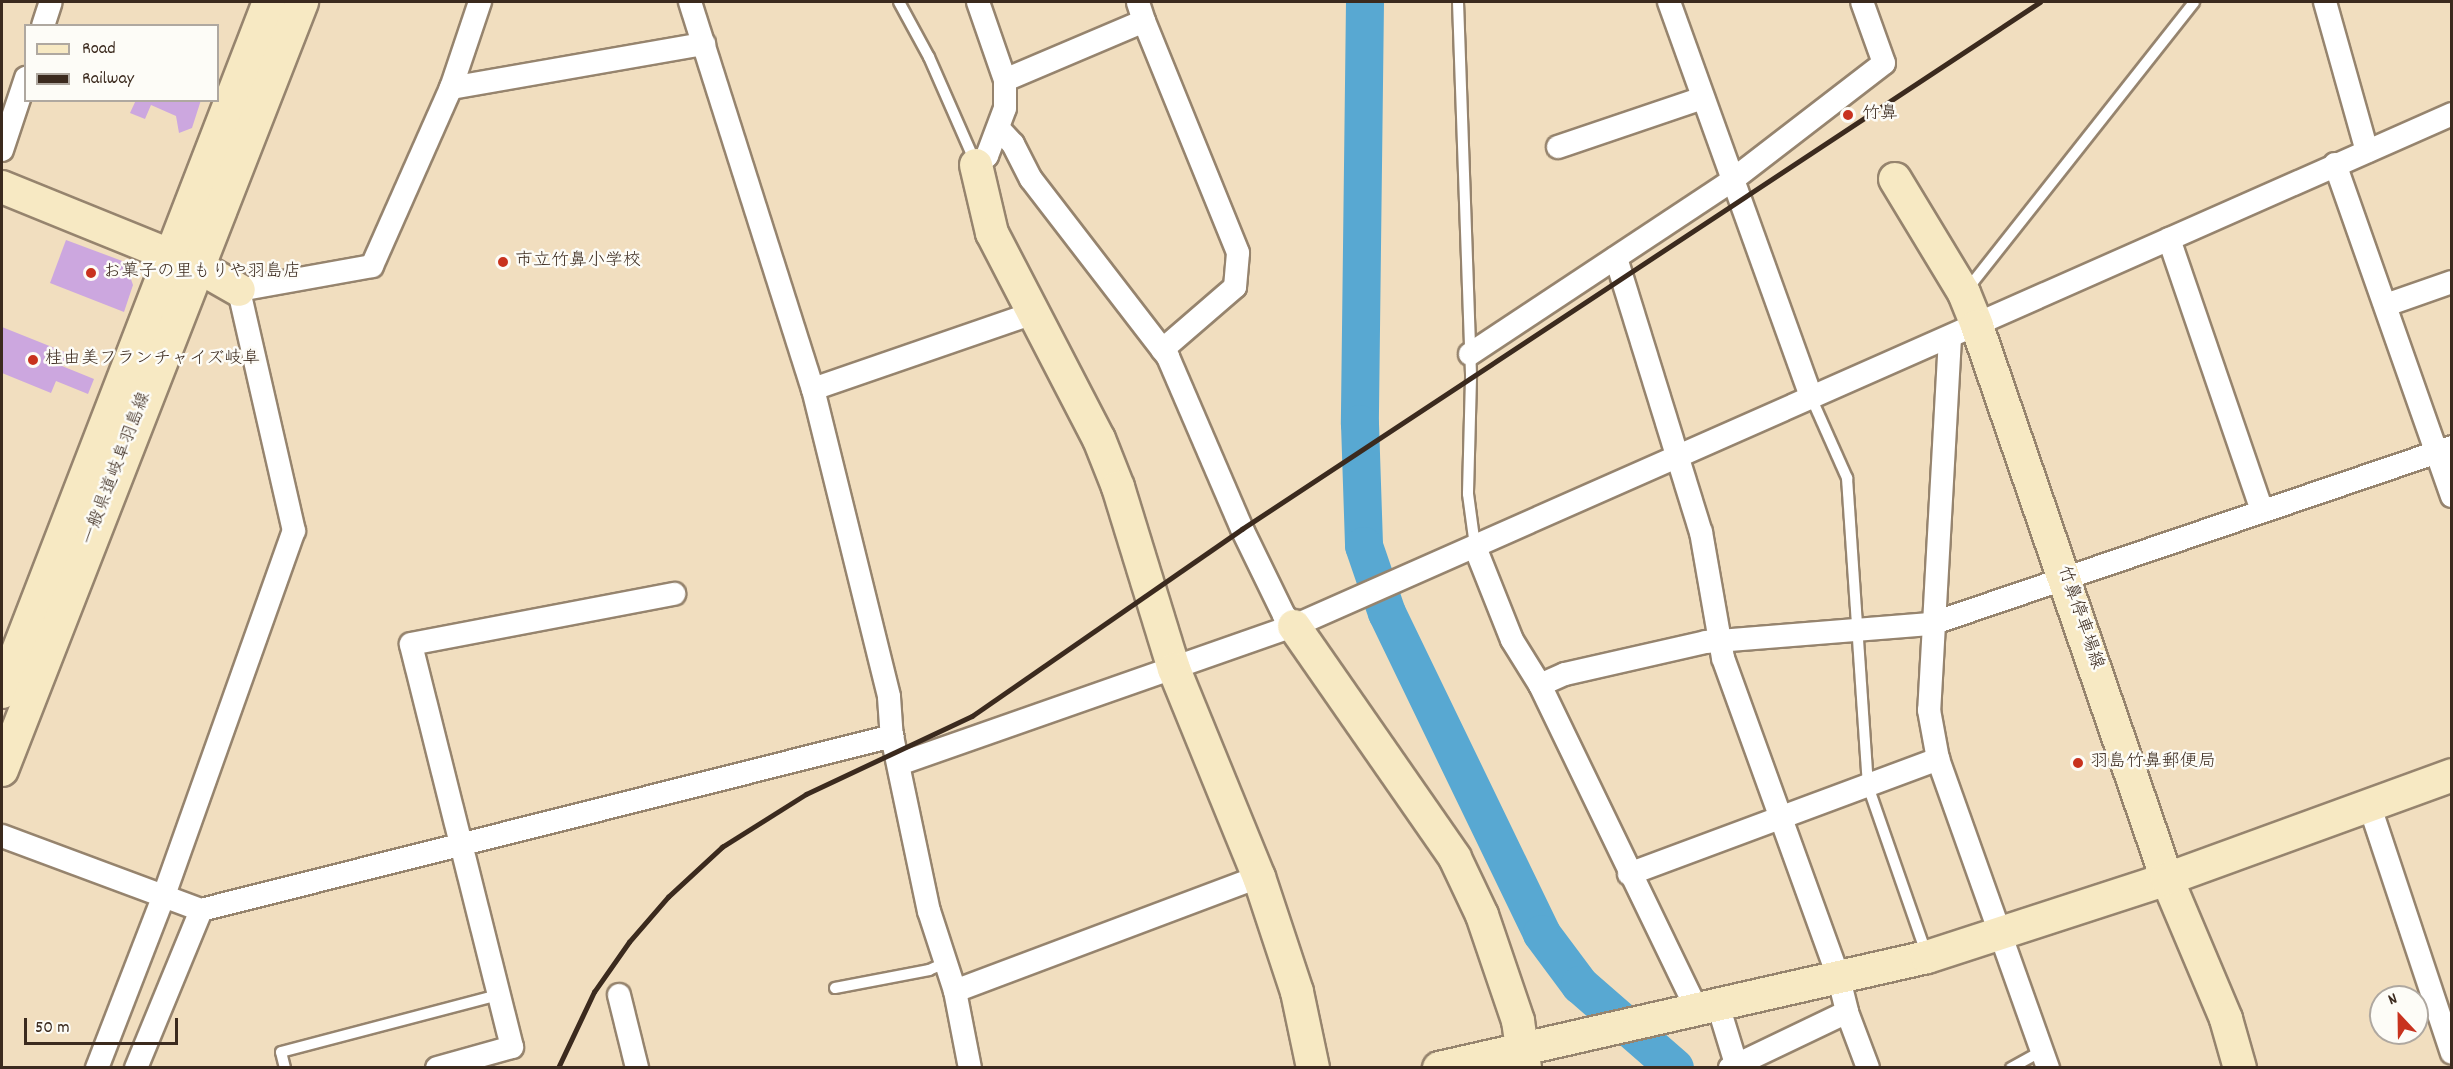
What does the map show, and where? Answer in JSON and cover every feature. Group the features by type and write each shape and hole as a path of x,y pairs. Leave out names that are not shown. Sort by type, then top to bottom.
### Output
{"street":[{"path":"44,24 51,2"},
{"name":"一般県道岐阜羽島線","path":"2,770 183,260 268,2"},
{"name":"一般県道岐阜羽島線","path":"2,692 183,260 302,2"},
{"path":"2,187 183,260 238,290 372,266 451,88 480,2"},
{"path":"690,2 813,389 834,486 889,697 892,736 929,911 955,991 970,1068"},
{"path":"978,2 1005,80 1005,108 1000,130 987,156 976,165 992,233 1031,314 1099,439 1114,478 1174,669 1259,877 1297,992 1313,1068"},
{"path":"1669,2 1731,181 1811,398"},
{"path":"1470,354 1731,181 1884,63 1862,2"},
{"path":"2325,2 2367,151"},
{"path":"1005,80 1141,11 1238,253 1235,287 1162,350"},
{"path":"451,88 704,44"},
{"path":"2,150 24,84"},
{"path":"1558,147 1703,98"},
{"path":"899,764 1294,626 1964,332 2451,114"},
{"path":"1000,130 1013,144 1044,197 1162,350 1242,529 1284,615 1294,626 1455,858 1482,915 1524,1058"},
{"path":"2335,164 2386,305 2444,449 2451,496"},
{"name":"竹鼻停車場線","path":"1895,179 1964,293 1964,332 2066,578 2167,879 2226,1019 2240,1068"},
{"path":"2169,239 2262,511"},
{"path":"1616,258 1701,532 1719,642 1839,979 1847,1012 1868,1068"},
{"path":"2386,305 2451,282"},
{"path":"97,1068 163,898 294,531 238,290"},
{"path":"813,389 1031,314"},
{"path":"1964,332 1931,624 1929,710 1938,759 2045,1059"},
{"path":"1540,685 1565,674 1706,642 1857,633 1931,624 2444,449"},
{"path":"1475,547 1512,640 1540,685 1629,874 1707,1007 1733,1066 1847,1012"},
{"path":"437,1068 515,1058 411,644 674,594"},
{"path":"2,836 163,898 201,910 892,736"},
{"path":"1629,874 1938,759"},
{"path":"1439,1068 1524,1058 1596,1031 1839,979 1927,957 2167,879 2451,775"},
{"path":"2369,804 2451,1053"},
{"path":"955,991 1259,877"},
{"path":"136,1068 201,910"},
{"path":"619,995 637,1068"}],"lane":[{"path":"899,2 929,57 976,165"},
{"path":"1458,2 1470,354 1468,494 1475,547"},
{"path":"1964,293 2194,2"},
{"path":"1811,398 1847,478 1868,786 1927,957"},
{"path":"835,988 929,970 947,962"},
{"path":"285,1068 281,1052 499,995"},
{"path":"2011,1068 2045,1059"}],"building":[{"path":"135,102 200,102 192,128 179,133 176,116 151,105 145,119 130,113"},
{"name":"お菓子の里もりや羽島店","path":"66,240 125,262 133,285 124,312 50,283"},
{"name":"桂由美フランチャイズ岐阜","path":"2,327 67,353 62,366 94,379 88,394 56,381 51,393 2,373"}],"waterway":[{"path":"1365,2 1360,424 1364,546 1387,613 1542,934 1580,985 1675,1068"}],"railway":[{"path":"558,1068 594,992 629,942 668,897 722,847 806,794 972,716 1242,529 2040,2"}],"place":[{"name":"竹鼻","path":"1848,115"},
{"name":"市立竹鼻小学校","path":"503,262"},
{"name":"お菓子の里もりや羽島店","path":"91,273"},
{"name":"桂由美フランチャイズ岐阜","path":"33,360"},
{"name":"羽島竹鼻郵便局","path":"2078,763"}]}
